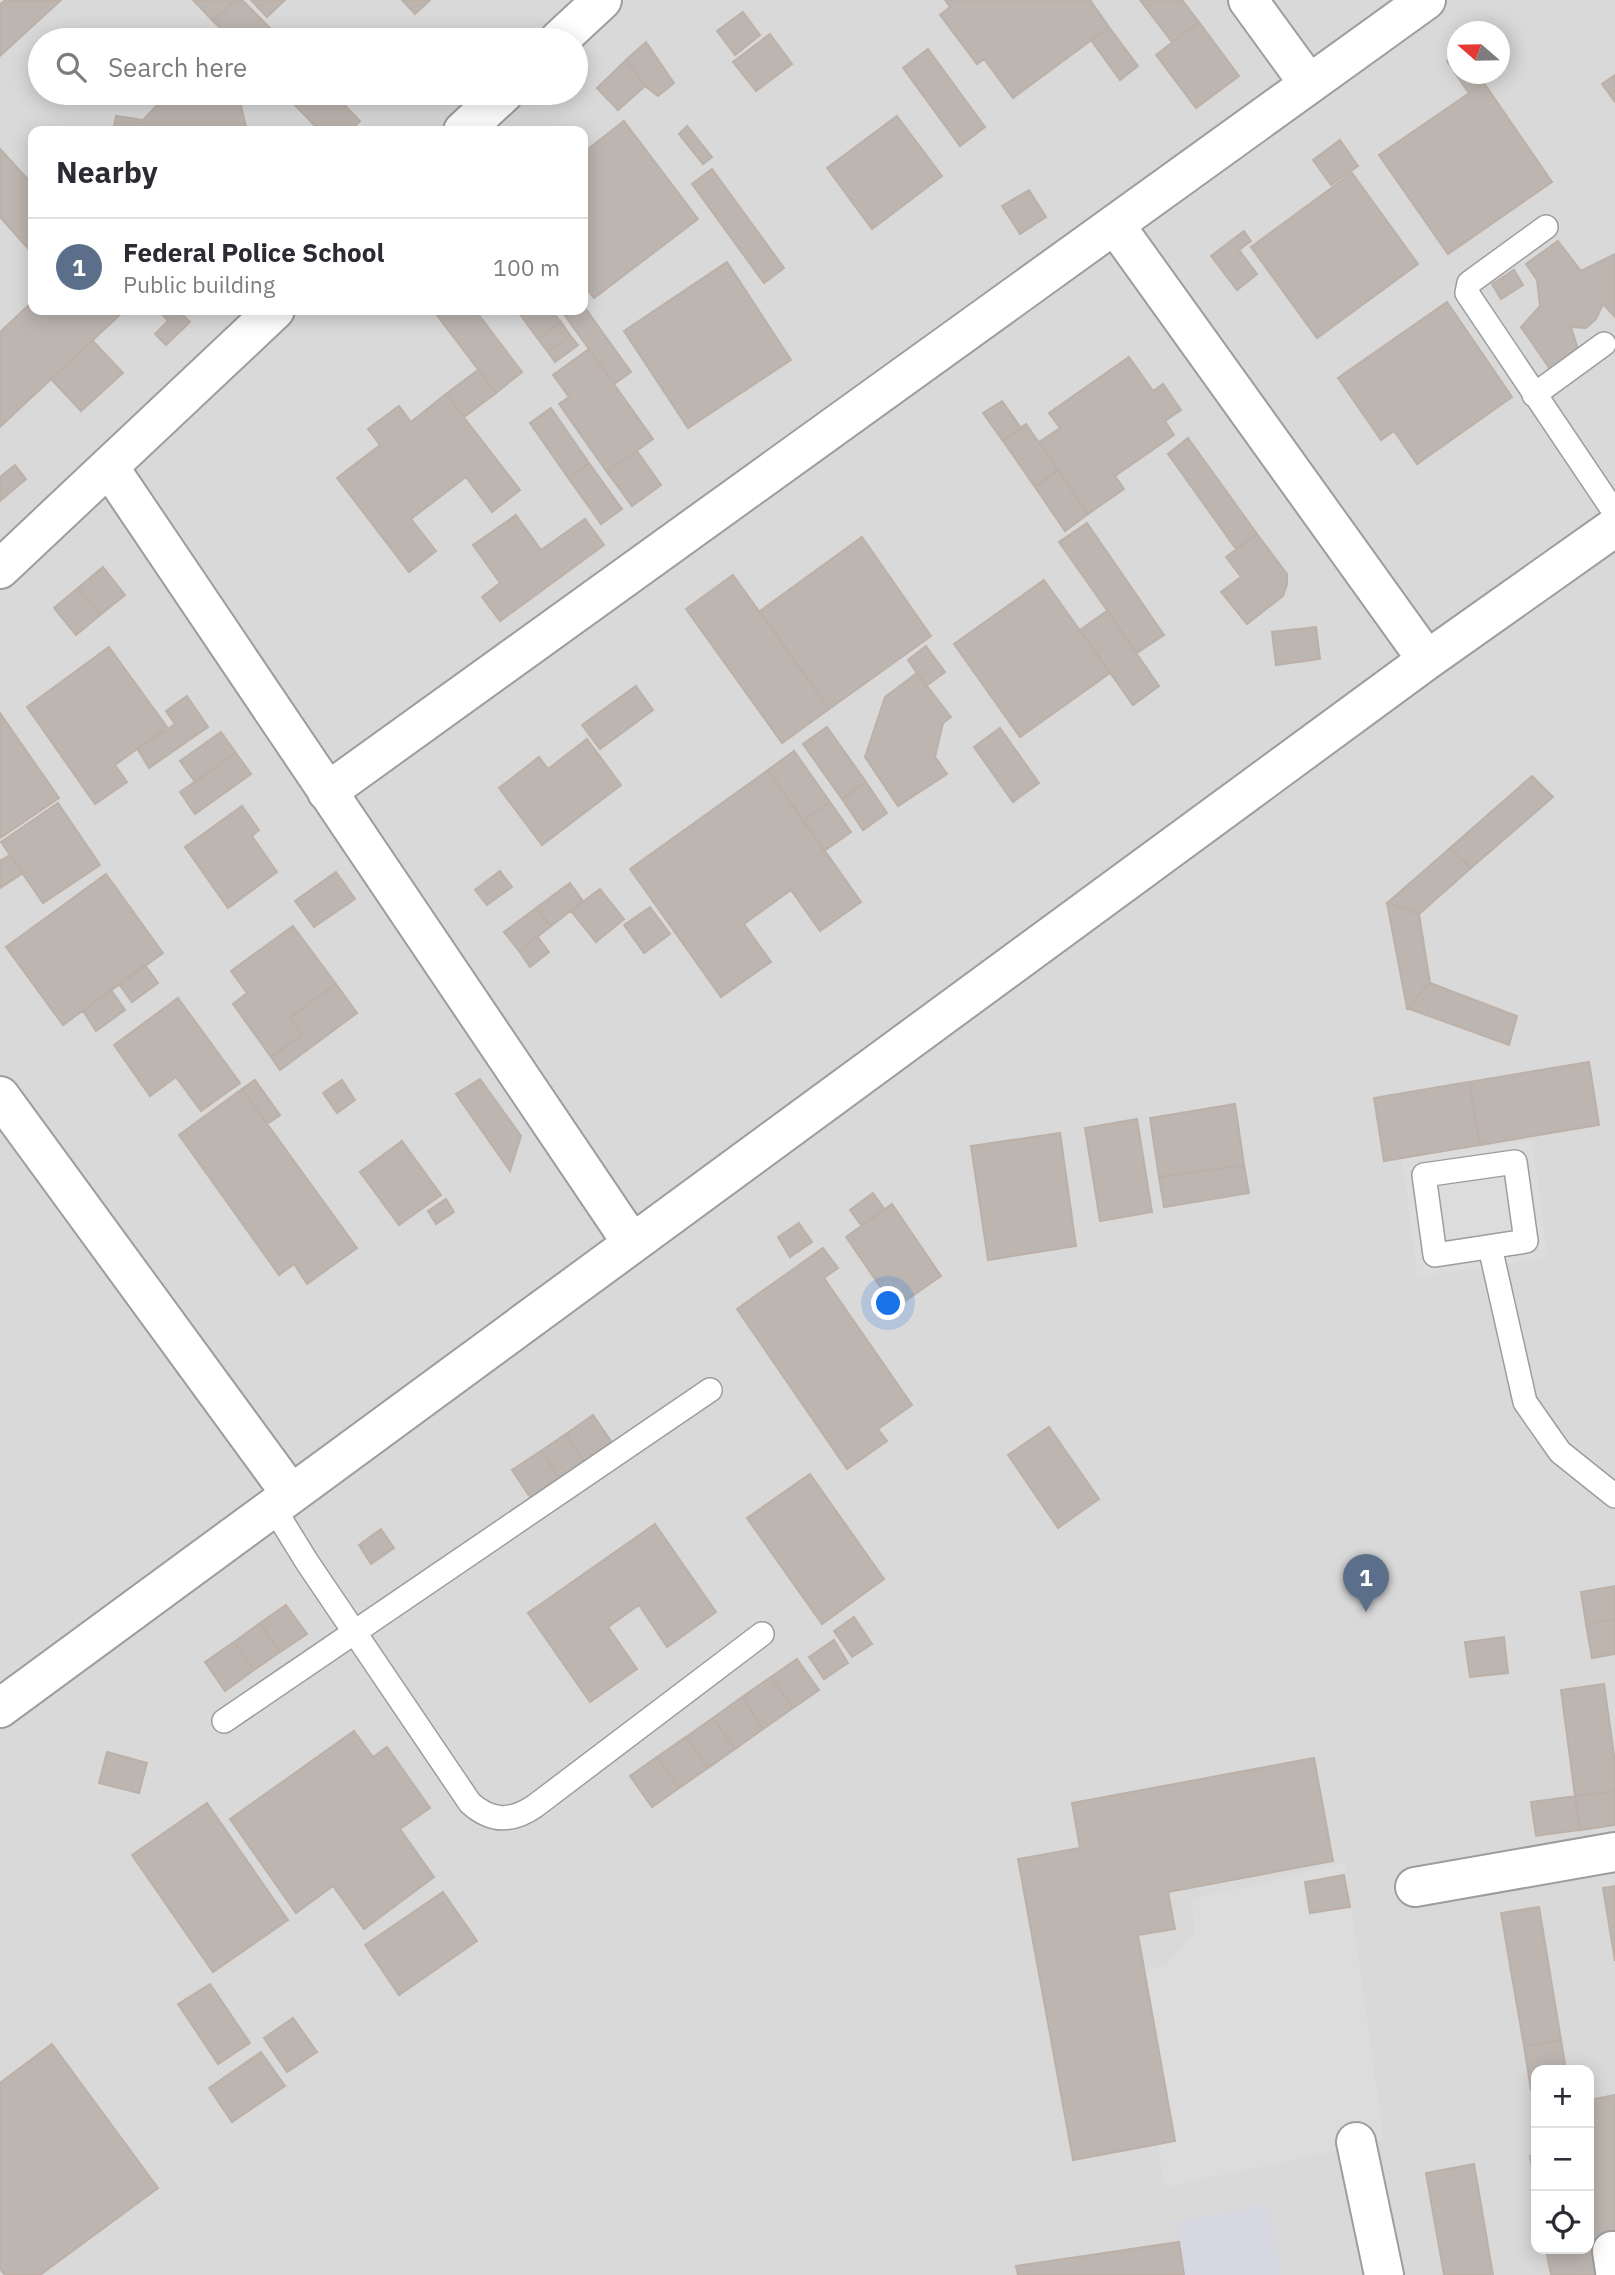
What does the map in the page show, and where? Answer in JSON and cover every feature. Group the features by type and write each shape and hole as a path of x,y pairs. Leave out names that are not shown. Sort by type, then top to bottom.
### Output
{"street":[{"path":"572,28 602,0"},
{"path":"1248,0 1309,84"},
{"path":"327,792 1426,0"},
{"path":"468,126 491,105"},
{"path":"1115,225 1427,660"},
{"path":"0,569 270,315"},
{"path":"109,467 632,1243"},
{"path":"0,1708 1427,660 1615,527"},
{"path":"0,1096 282,1500"},
{"path":"1415,1887 1615,1852"},
{"path":"1356,2142 1384,2275"},
{"path":"1615,2250 1612,2251 1615,2271"}],"lane":[{"path":"1546,227 1474,279 1466,288 1468,298 1615,513"},
{"path":"1534,395 1604,344"},
{"path":"1515,1162 1526,1241 1490,1247 1435,1255 1424,1175 1515,1162"},
{"path":"1490,1247 1525,1402 1560,1452 1615,1496"},
{"path":"224,1721 710,1390"},
{"path":"282,1500 354,1632 470,1803 481,1813 495,1818 523,1814 535,1806 762,1634"}],"shaded area":[{"path":"0,0 1615,0 1615,2275 0,2275"},
{"path":"1532,1140 1548,1258 1418,1277 1402,1158"},
{"path":"1345,1863 1384,2141 1164,2187 1135,1975 1167,1964 1194,1933 1192,1899"},
{"path":"1269,2204 1282,2275 1184,2275 1176,2222"}],"building":[{"path":"5,0 60,1 0,56 0,5"},
{"path":"193,0 235,0 213,21"},
{"path":"235,0 242,0 270,28 220,28 213,21"},
{"path":"251,0 285,0 267,17"},
{"path":"402,0 430,0 415,14"},
{"path":"945,0 1090,0 1109,27 1013,98 984,59 977,64 940,15 950,7"},
{"path":"1140,0 1182,0 1199,22 1172,42"},
{"path":"743,12 760,35 735,55 717,31"},
{"path":"1199,22 1239,76 1196,108 1156,55"},
{"path":"1109,27 1138,66 1120,80 1091,40"},
{"path":"770,34 792,64 756,91 733,62"},
{"path":"646,42 674,83 658,96 645,86 626,60"},
{"path":"928,49 985,127 960,146 903,68"},
{"path":"626,60 645,86 618,110 597,88"},
{"path":"1615,75 1615,102 1602,84"},
{"path":"1463,84 1479,84 1468,92"},
{"path":"1485,84 1552,182 1448,254 1379,155"},
{"path":"157,105 241,105 246,126 114,126 116,116 143,120"},
{"path":"295,105 345,105 360,121 355,126 315,126"},
{"path":"897,116 942,176 872,229 827,168"},
{"path":"624,121 698,219 594,298 588,290 588,149"},
{"path":"687,126 712,157 703,164 679,134"},
{"path":"1340,140 1358,166 1331,185 1313,160"},
{"path":"0,149 28,180 28,248 0,217"},
{"path":"712,169 784,268 764,283 692,184"},
{"path":"1352,173 1418,264 1317,338 1251,247"},
{"path":"1029,190 1046,217 1020,234 1002,206"},
{"path":"1244,231 1251,241 1239,250 1257,274 1237,290 1211,256"},
{"path":"1558,241 1581,271 1615,254 1615,317 1603,304 1596,319 1586,328 1571,327 1580,355 1552,372 1521,327 1540,306 1537,280 1526,264"},
{"path":"727,262 791,360 688,428 624,331"},
{"path":"1514,270 1523,285 1501,299 1492,284"},
{"path":"1447,302 1512,397 1417,464 1394,431 1381,440 1338,378"},
{"path":"28,306 28,315 120,315 0,427 0,332"},
{"path":"588,312 631,372 614,384 565,315 588,315"},
{"path":"163,315 183,315 190,322 166,345 155,334 168,321"},
{"path":"437,315 479,315 522,372 496,393"},
{"path":"521,315 555,315 561,322 538,339"},
{"path":"561,322 570,335 548,352 538,339"},
{"path":"570,335 578,345 555,362 548,352"},
{"path":"92,340 123,373 81,411 51,379"},
{"path":"589,349 653,439 607,472 559,404 569,397 553,375"},
{"path":"1129,357 1153,391 1163,384 1181,410 1165,421 1174,435 1115,476 1124,489 1088,514 1039,442 1060,428 1049,413"},
{"path":"478,370 496,393 464,417 446,394"},
{"path":"446,394 520,490 492,512 466,477 411,519 436,551 409,572 337,478 380,445 368,429 399,406 411,422"},
{"path":"1002,401 1021,428 1003,441 983,413"},
{"path":"551,408 589,463 569,479 530,423"},
{"path":"1026,424 1058,470 1035,487 1003,441"},
{"path":"1188,438 1257,534 1236,549 1168,454"},
{"path":"637,451 661,485 632,506 607,472"},
{"path":"589,463 622,509 601,524 569,479"},
{"path":"15,465 26,479 0,501 0,477"},
{"path":"1058,470 1088,514 1065,531 1035,487"},
{"path":"516,515 541,550 585,519 604,545 500,621 482,597 500,583 473,545"},
{"path":"1087,523 1164,635 1137,653 1059,542"},
{"path":"1257,534 1287,574 1287,584 1283,596 1247,624 1221,592 1241,577 1226,557"},
{"path":"862,537 931,636 829,709 760,611"},
{"path":"103,567 125,595 100,615 78,588"},
{"path":"733,575 829,709 782,743 686,609"},
{"path":"1044,580 1110,673 1020,737 954,644"},
{"path":"78,588 100,615 76,635 54,608"},
{"path":"1107,611 1159,686 1133,705 1080,630"},
{"path":"1316,627 1320,659 1276,665 1272,632"},
{"path":"926,646 945,672 926,686 908,660"},
{"path":"109,647 167,727 115,765 127,782 95,804 27,707"},
{"path":"917,673 951,717 943,723 935,757 947,774 898,806 865,757 885,697"},
{"path":"636,686 653,710 600,749 582,725"},
{"path":"187,696 208,727 149,768 138,750 175,724 166,711"},
{"path":"0,713 59,798 0,838"},
{"path":"827,727 866,782 842,799 803,744"},
{"path":"1000,728 1039,783 1013,802 974,747"},
{"path":"221,732 236,753 195,782 180,761"},
{"path":"587,739 621,785 542,845 499,788 539,757 548,769"},
{"path":"794,751 830,802 803,821 768,770"},
{"path":"236,753 251,774 195,814 180,792"},
{"path":"768,770 861,902 820,931 791,890 744,924 771,962 721,997 630,869"},
{"path":"1532,776 1553,797 1471,868 1450,848"},
{"path":"866,782 887,813 863,830 842,799"},
{"path":"830,802 851,832 824,851 803,821"},
{"path":"58,803 100,865 43,903 1,842"},
{"path":"242,806 259,830 252,836 277,872 228,908 185,847"},
{"path":"1450,848 1471,868 1419,914 1387,903"},
{"path":"10,855 23,873 0,888 0,861"},
{"path":"500,871 512,887 487,905 475,890"},
{"path":"336,872 355,899 314,927 295,901"},
{"path":"106,874 163,953 63,1025 6,947"},
{"path":"570,883 583,901 551,926 536,908"},
{"path":"600,889 624,919 596,942 571,911"},
{"path":"1387,903 1419,914 1430,983 1407,1008"},
{"path":"650,907 670,934 644,953 624,925"},
{"path":"536,908 551,926 519,951 504,932"},
{"path":"293,926 336,984 290,1018 302,1035 271,1057 233,1004 247,993 231,971"},
{"path":"537,936 549,952 530,967 519,951"},
{"path":"145,965 158,983 132,1002 119,984"},
{"path":"1430,983 1517,1016 1509,1045 1407,1008"},
{"path":"336,984 357,1013 280,1070 271,1057 302,1035 290,1018"},
{"path":"111,990 125,1010 96,1031 83,1011"},
{"path":"178,998 240,1083 201,1111 176,1077 150,1096 114,1045"},
{"path":"1589,1062 1599,1125 1480,1145 1469,1082"},
{"path":"480,1079 521,1136 510,1171 456,1094"},
{"path":"255,1080 280,1115 267,1124 242,1089"},
{"path":"342,1080 355,1100 337,1113 323,1093"},
{"path":"1469,1082 1480,1145 1384,1161 1374,1098"},
{"path":"242,1089 357,1248 307,1284 294,1264 279,1275 179,1135"},
{"path":"1235,1104 1244,1165 1159,1177 1150,1118"},
{"path":"1137,1119 1152,1212 1100,1221 1085,1128"},
{"path":"1060,1133 1076,1246 988,1260 971,1146"},
{"path":"402,1141 441,1195 399,1225 360,1172"},
{"path":"1244,1165 1249,1193 1164,1207 1159,1177"},
{"path":"873,1193 885,1210 861,1225 850,1210"},
{"path":"446,1199 454,1212 436,1224 428,1211"},
{"path":"892,1204 941,1276 895,1308 846,1237"},
{"path":"799,1223 812,1242 790,1257 778,1237"},
{"path":"823,1248 838,1268 824,1278 912,1405 878,1429 887,1441 847,1469 737,1309"},
{"path":"593,1415 613,1444 585,1463 566,1434"},
{"path":"1049,1427 1099,1499 1058,1528 1008,1455"},
{"path":"566,1434 585,1463 560,1479 541,1451"},
{"path":"541,1451 560,1479 532,1500 512,1470"},
{"path":"810,1474 884,1579 822,1624 747,1518"},
{"path":"655,1524 716,1612 667,1647 639,1605 608,1627 637,1669 590,1702 528,1613"},
{"path":"381,1529 394,1548 371,1564 359,1545"},
{"path":"1615,1586 1615,1619 1586,1624 1581,1592"},
{"path":"286,1605 307,1634 280,1652 260,1623"},
{"path":"854,1617 872,1644 852,1657 834,1631"},
{"path":"1615,1619 1615,1654 1592,1658 1586,1624"},
{"path":"260,1623 280,1652 254,1670 234,1642"},
{"path":"1504,1637 1508,1673 1470,1677 1465,1642"},
{"path":"834,1640 848,1663 824,1679 809,1657"},
{"path":"234,1642 254,1670 225,1691 205,1662"},
{"path":"797,1659 819,1690 793,1708 771,1677"},
{"path":"771,1677 793,1708 763,1729 742,1697"},
{"path":"1604,1684 1615,1762 1615,1791 1575,1796 1561,1690"},
{"path":"742,1697 763,1729 735,1749 713,1718"},
{"path":"713,1718 735,1749 708,1768 686,1737"},
{"path":"354,1731 373,1757 387,1747 430,1808 400,1829 434,1877 364,1929 333,1886 296,1913 230,1819"},
{"path":"686,1737 708,1768 679,1788 657,1757"},
{"path":"107,1752 147,1763 139,1793 99,1783"},
{"path":"657,1757 679,1788 652,1807 630,1776"},
{"path":"1314,1758 1333,1861 1168,1892 1175,1929 1138,1935 1175,2141 1073,2160 1018,1859 1080,1848 1072,1803"},
{"path":"1615,1791 1615,1825 1580,1830 1575,1796"},
{"path":"1575,1796 1580,1830 1536,1836 1531,1802"},
{"path":"207,1803 288,1920 213,1972 132,1855"},
{"path":"1344,1875 1350,1907 1310,1913 1305,1882"},
{"path":"1615,1886 1615,1961 1603,1888"},
{"path":"443,1892 477,1941 399,1995 365,1945"},
{"path":"1539,1907 1561,2040 1524,2046 1501,1913"},
{"path":"210,1984 250,2043 218,2064 178,2004"},
{"path":"293,2018 317,2052 287,2072 264,2038"},
{"path":"1561,2040 1565,2065 1531,2065 1531,2090 1524,2046"},
{"path":"52,2044 158,2188 40,2275 5,2275 0,2269 0,2083"},
{"path":"261,2052 285,2086 232,2122 209,2088"},
{"path":"1615,2095 1615,2236 1594,2239 1594,2128 1594,2099"},
{"path":"1474,2164 1493,2275 1444,2275 1426,2173"},
{"path":"1179,2242 1184,2275 1018,2275 1016,2266"},
{"path":"1547,2254 1592,2254 1596,2275 1551,2275"}],"place":[{"name":"Federal Police School","path":"1366,1612"}]}
